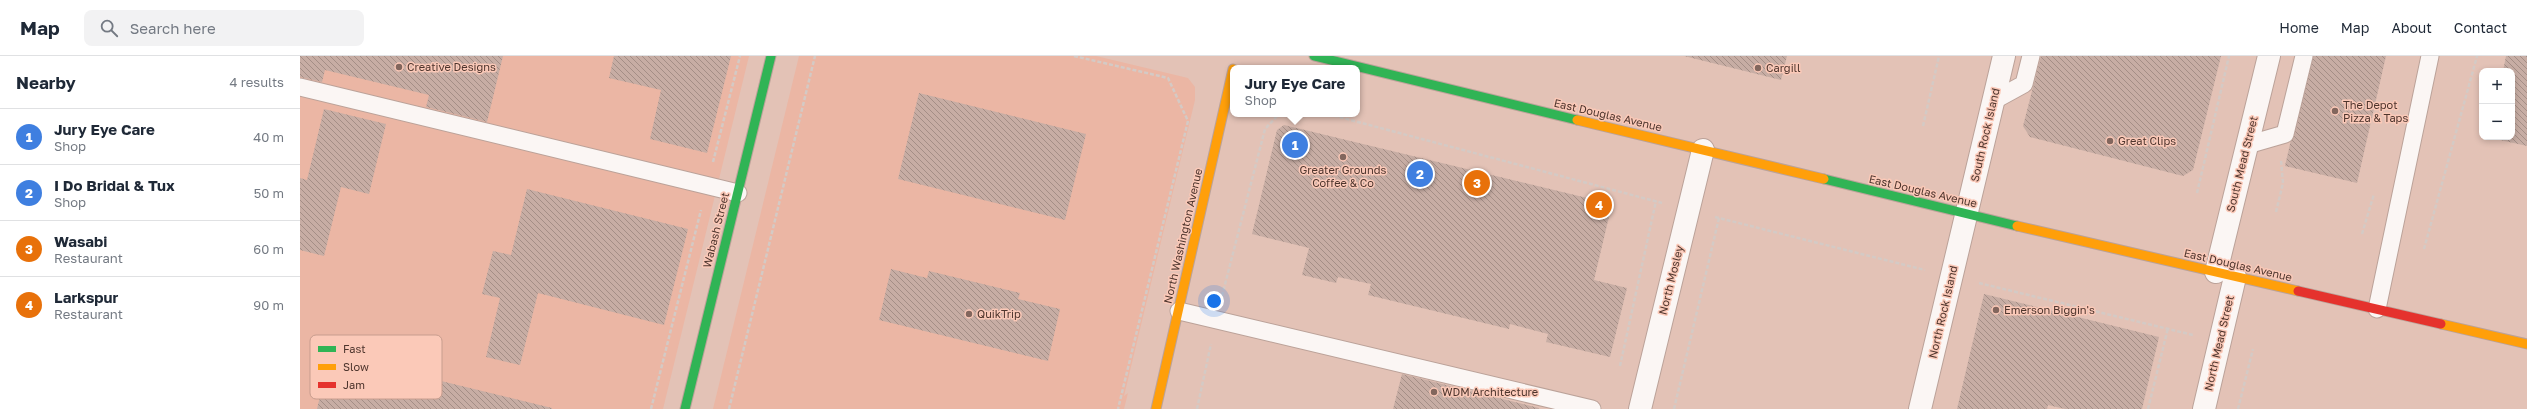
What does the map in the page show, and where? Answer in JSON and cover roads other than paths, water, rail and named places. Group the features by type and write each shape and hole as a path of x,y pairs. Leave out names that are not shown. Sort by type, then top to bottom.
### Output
{"main road":[{"name":"Wabash Street","path":"685,409 771,56"},
{"name":"East Douglas Avenue","path":"1314,56 1351,65"},
{"name":"East Douglas Avenue","path":"1360,67 1967,214 2527,344"},
{"name":"North Washington Avenue","path":"1156,409 1230,84"}],"street":[{"name":"South Rock Island","path":"1967,214 2004,56"},
{"name":"South Mead Street","path":"2225,274 2247,145 2269,56"},
{"name":"North Mosley","path":"1640,409 1703,150"},
{"name":"North Rock Island","path":"1920,409 1967,214"},
{"name":"North Mead Street","path":"2204,409 2225,274"}],"lane":[{"path":"1993,101 2024,84 2031,56"},
{"path":"2247,145 2285,134 2304,56"},
{"path":"2377,310 2430,56"},
{"path":"300,87 738,193"},
{"path":"1179,311 1592,409"}],"place":[{"name":"Creative Designs","path":"399,67"},
{"name":"Cargill","path":"1758,68"},
{"name":"The Depot Pizza & Taps","path":"2335,111"},
{"name":"Great Clips","path":"2110,141"},
{"name":"Jury Eye Care","path":"1295,145"},
{"name":"Greater Grounds Coffee & Co","path":"1343,157"},
{"name":"I Do Bridal & Tux","path":"1420,174"},
{"name":"Wasabi","path":"1477,183"},
{"name":"Larkspur","path":"1599,205"},
{"name":"Emerson Biggin's","path":"1996,310"},
{"name":"QuikTrip","path":"969,314"},
{"name":"WDM Architecture","path":"1434,392"}]}
